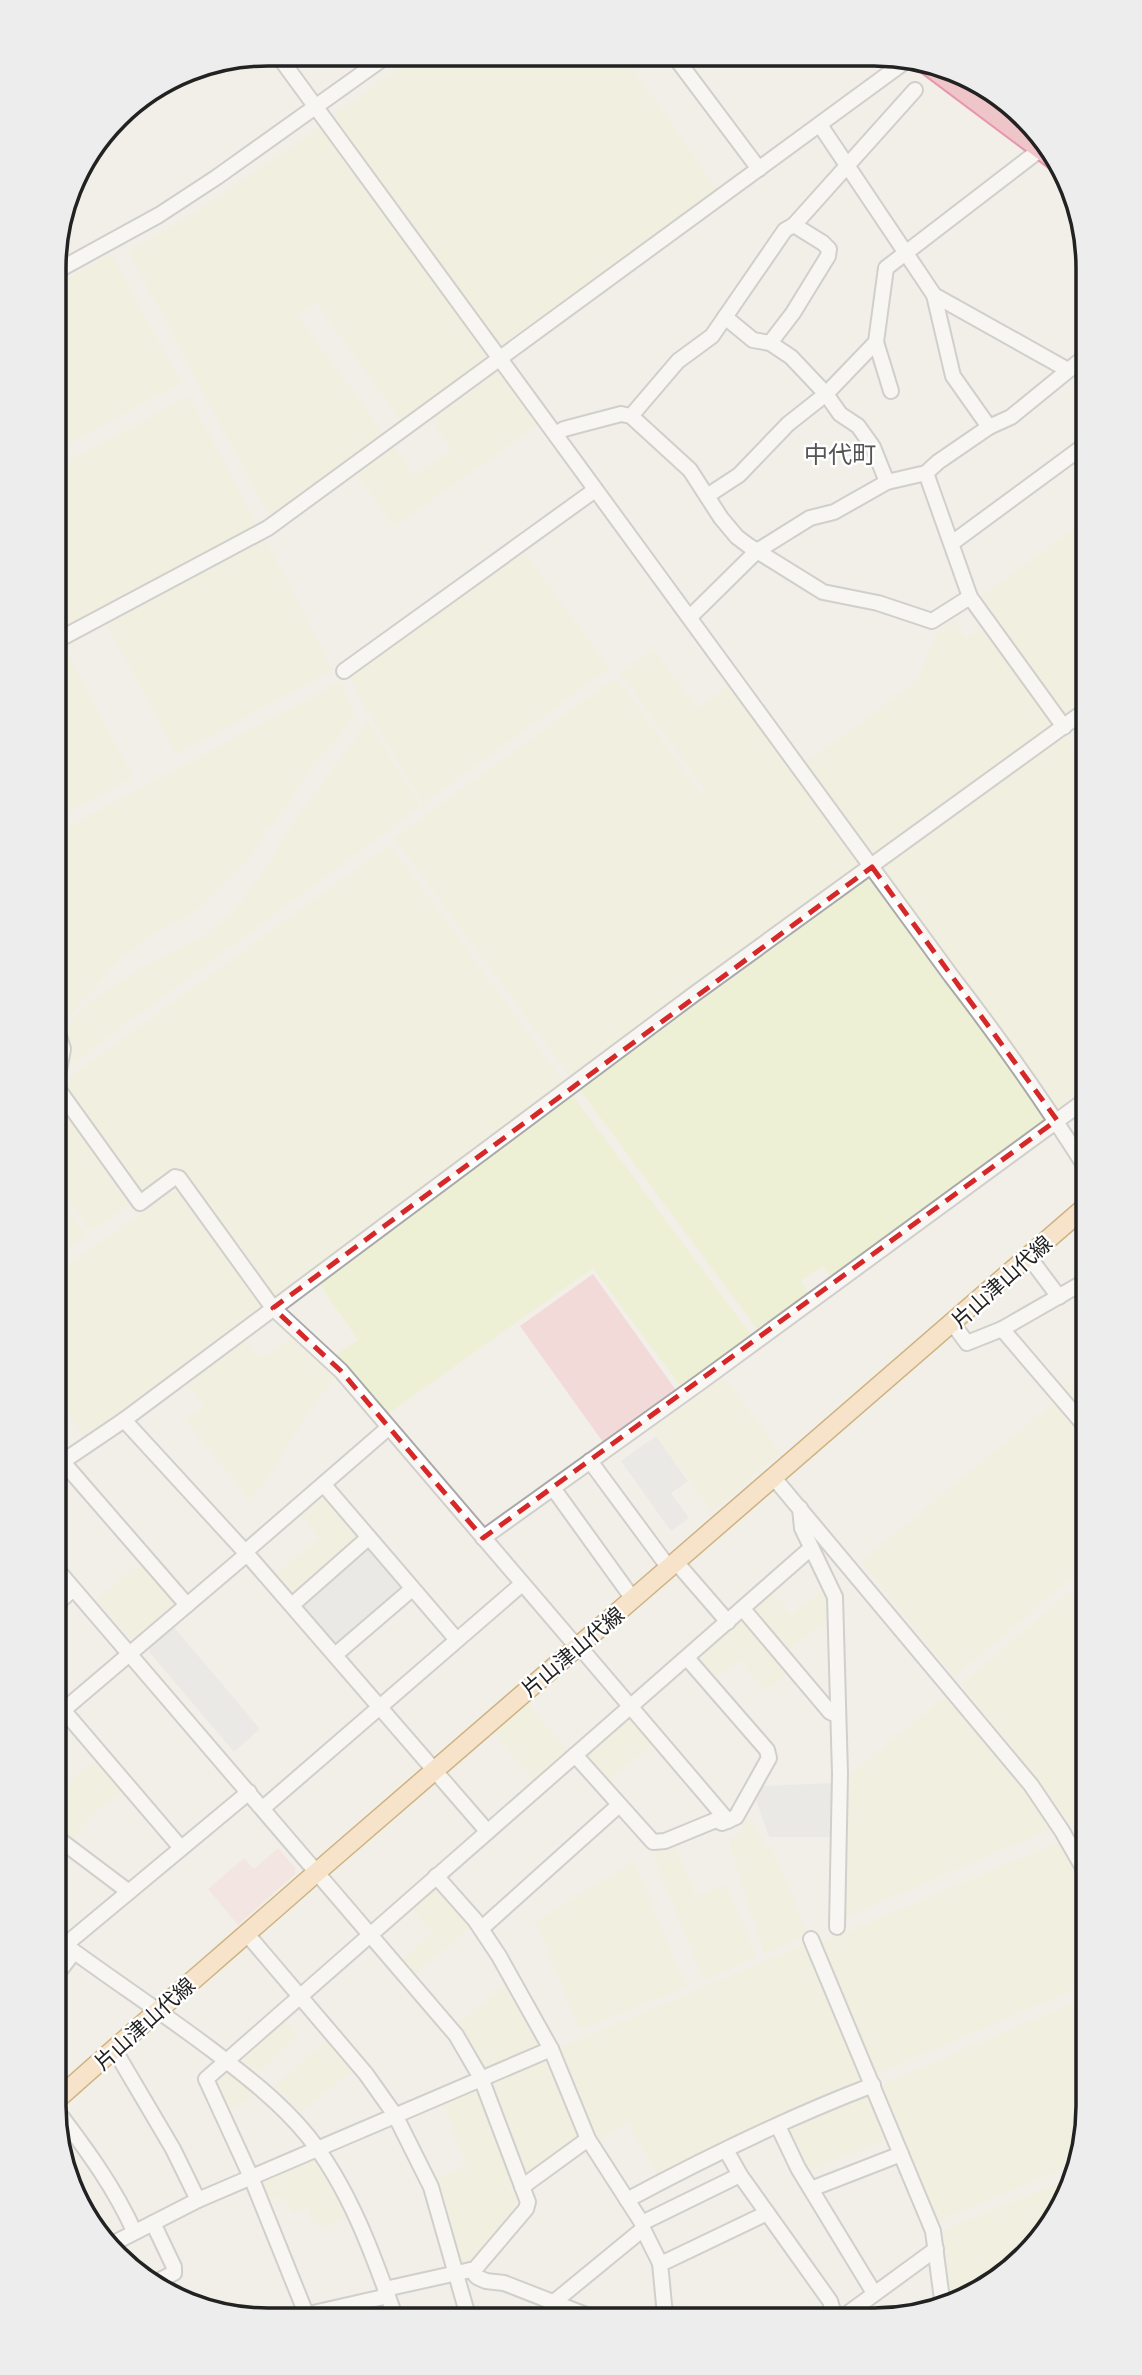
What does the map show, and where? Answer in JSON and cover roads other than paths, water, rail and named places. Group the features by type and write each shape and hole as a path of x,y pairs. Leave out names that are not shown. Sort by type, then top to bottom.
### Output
{"highway":[{"path":"951,82 1030,141"}],"main road":[{"name":"片山津山代線","path":"66,2092 433,1769 953,1324 1075,1215"}],"street":[{"path":"682,66 759,169"},
{"path":"287,67 1007,1050 1057,1120 1076,1152"},
{"path":"67,265 159,215 371,67"},
{"path":"67,635 268,528 896,68"},
{"path":"631,416 678,361 712,335 785,230 794,225 915,90"},
{"path":"820,125 934,295 953,376 989,427"},
{"path":"891,391 876,342 886,268 1038,151"},
{"path":"770,342 793,313 828,256 829,249 823,243 794,225"},
{"path":"934,295 1068,370"},
{"path":"725,317 753,340 770,342 791,357 826,394 840,414 858,426 873,447 887,482"},
{"path":"707,496 739,475 788,424 826,394 876,342"},
{"path":"690,617 757,551 810,518 834,512 887,482 926,473 989,427 1012,417 1076,364"},
{"path":"555,434 564,429 621,414 631,416 690,470 729,529 757,551 823,592 878,603 932,621 970,597"},
{"path":"952,543 1076,452"},
{"path":"926,473 970,597 1064,727"},
{"path":"344,671 595,490"},
{"path":"66,1458 124,1420 693,995 1076,718"},
{"path":"67,1101 140,1203 175,1177 179,1178 273,1308 341,1371 728,1821"},
{"path":"483,1538 1076,1107"},
{"path":"1028,1257 1059,1297"},
{"path":"953,1324 967,1343 1002,1329 1075,1287"},
{"path":"1002,1329 1075,1415"},
{"path":"124,1420 292,1605 487,1831"},
{"path":"66,1708 388,1428"},
{"path":"590,1461 673,1565 728,1622"},
{"path":"66,1468 187,1605"},
{"path":"774,1478 1031,1785 1075,1854"},
{"path":"324,1485 457,1640"},
{"path":"554,1488 633,1599"},
{"path":"800,1508 802,1528 835,1597 840,1774 836,1927"},
{"path":"292,1605 368,1538"},
{"path":"302,2308 251,2177 206,2079 811,1548"},
{"path":"825,1574 846,1561"},
{"path":"66,1581 456,2035 481,2078 528,2202 526,2210 475,2269 333,2308"},
{"path":"263,1808 522,1584"},
{"path":"66,1595 73,1589"},
{"path":"335,1655 412,1589"},
{"path":"743,1609 830,1712 837,1715"},
{"path":"575,1755 653,1842 658,1843 716,1820 722,1823 736,1817 769,1758 767,1750 687,1658"},
{"path":"66,1717 181,1848"},
{"path":"66,1946 248,1792"},
{"path":"482,1928 619,1805"},
{"path":"66,1844 129,1892"},
{"path":"436,1876 482,1928 551,2049 588,2139 643,2226 660,2263 664,2308"},
{"path":"246,1933 366,2074 395,2115 431,2188 466,2308"},
{"path":"811,1939 933,2231 942,2296"},
{"path":"66,1946 158,2009 264,2091 288,2114 317,2148 341,2187 392,2308"},
{"path":"114,2049 173,2149 198,2200"},
{"path":"118,2241 198,2200 551,2049"},
{"path":"627,2200 726,2150 873,2085"},
{"path":"67,2125 121,2202 134,2231"},
{"path":"778,2126 798,2168 874,2293"},
{"path":"522,2187 588,2139"},
{"path":"726,2150 740,2175 830,2301 832,2308"},
{"path":"811,2189 901,2154"},
{"path":"556,2308 643,2226 740,2175"},
{"path":"660,2263 767,2213"},
{"path":"153,2223 174,2267 174,2273 163,2278"},
{"path":"855,2308 936,2249"},
{"path":"471,2270 477,2277 503,2283 553,2308"}],"district":[{"name":"中代町","path":"840,453"}]}
